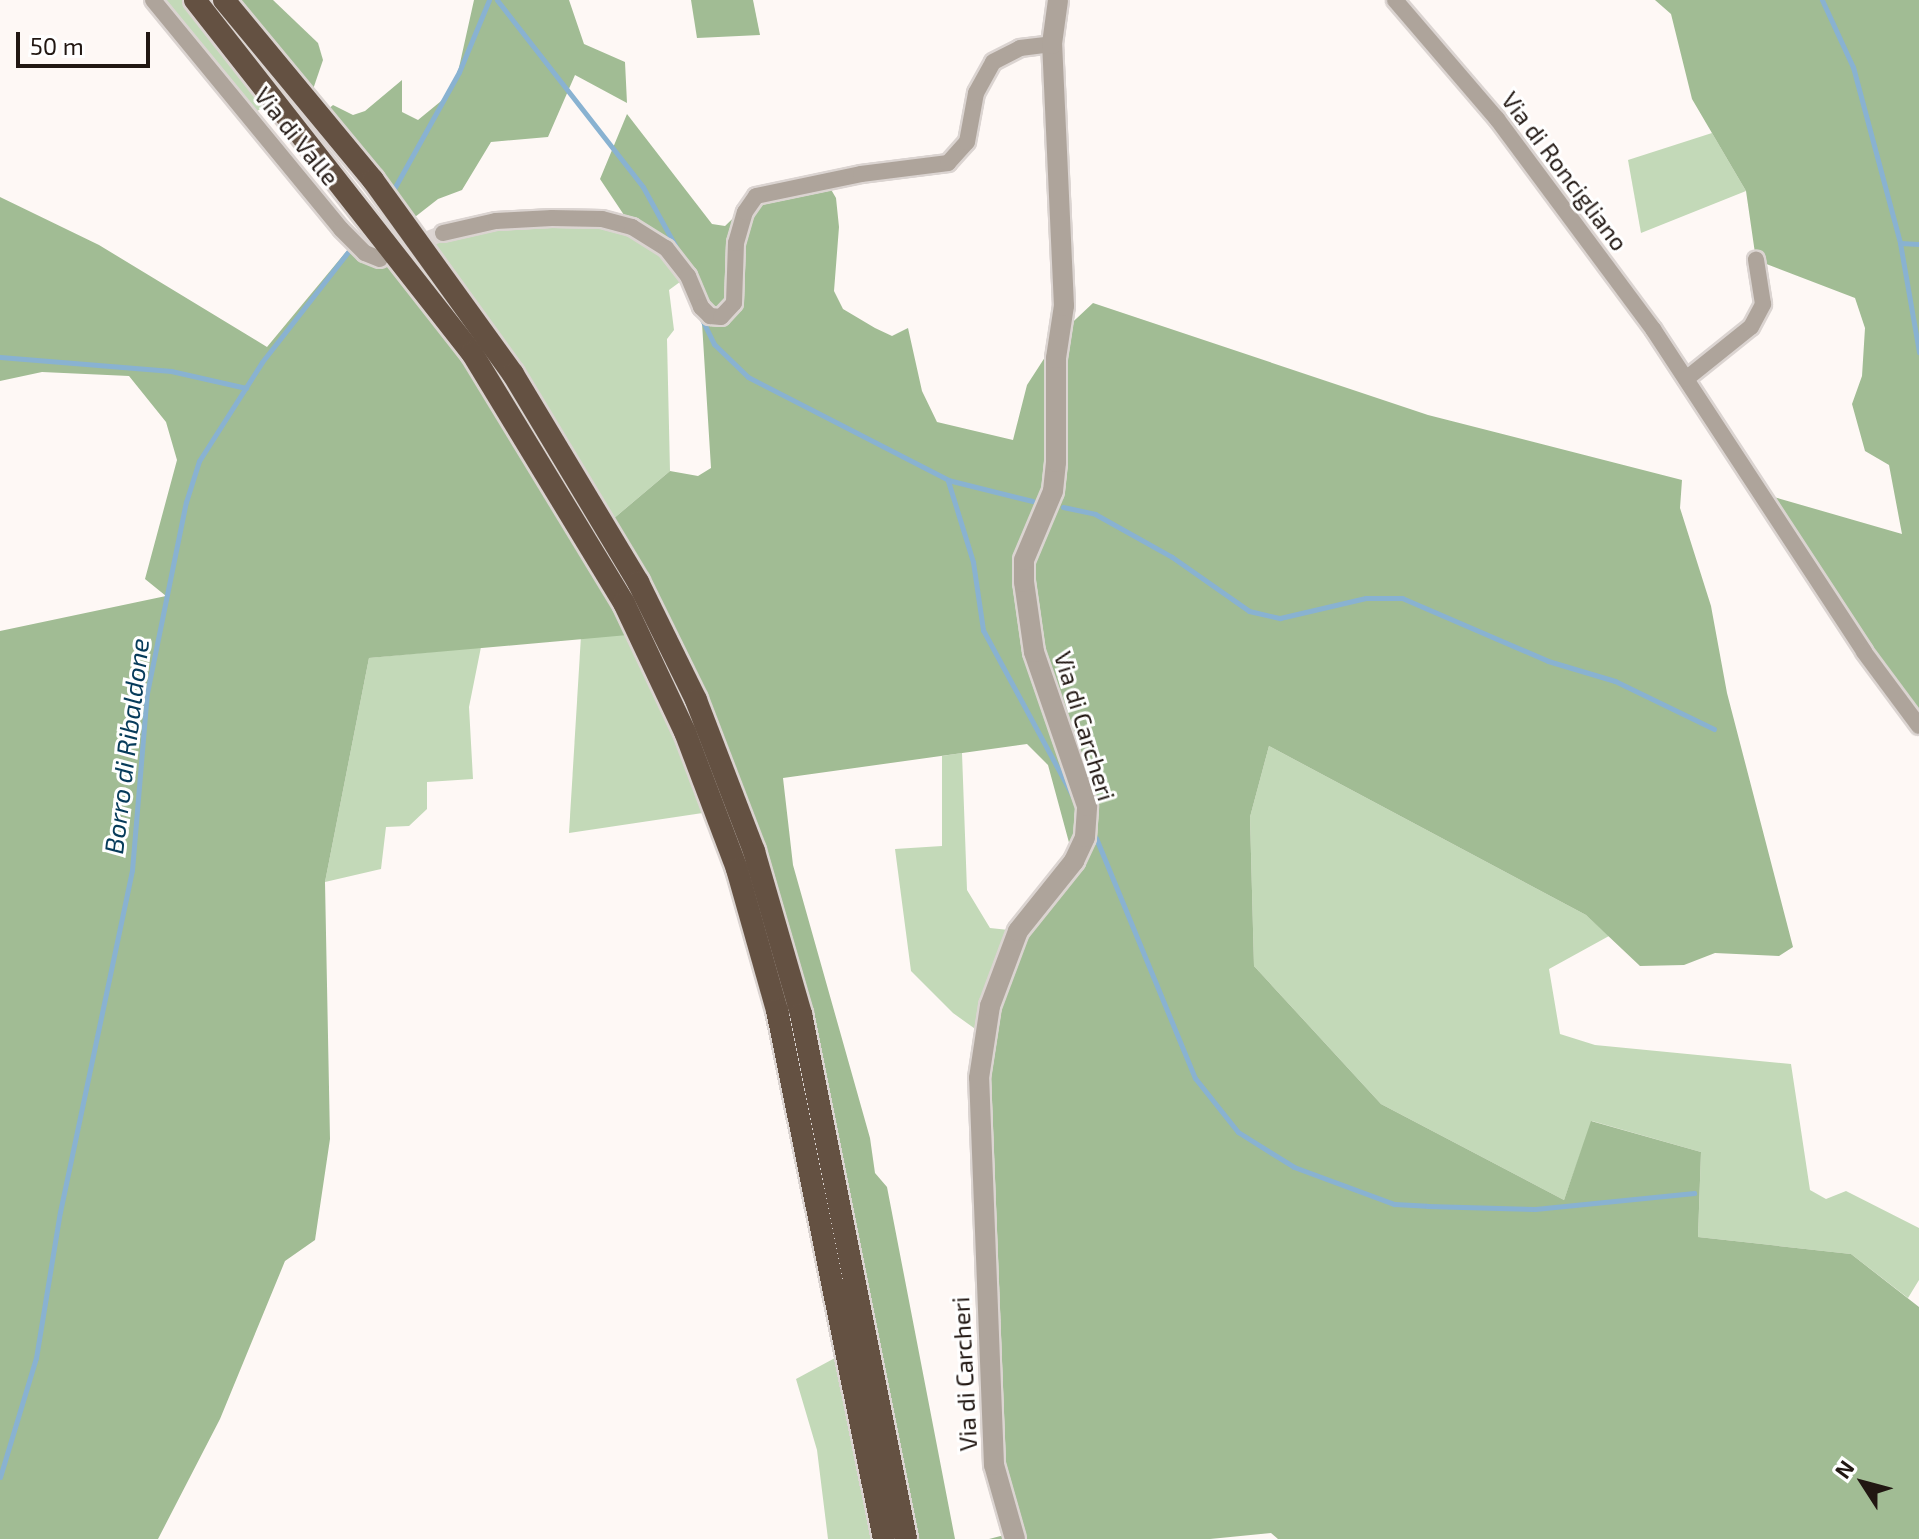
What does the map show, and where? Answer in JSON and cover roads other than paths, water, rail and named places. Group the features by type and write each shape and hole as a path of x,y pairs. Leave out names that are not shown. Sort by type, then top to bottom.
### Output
{"highway":[{"path":"195,0 472,353 624,603 685,732 737,869 777,1010 884,1539"},
{"path":"224,0 373,180 513,374 638,582 696,700 754,851 801,1014 906,1539"}],"street":[{"name":"Via di Valle","path":"153,0 349,237 380,259"},
{"name":"Via di Carcheri","path":"1015,1539 994,1465 979,1078 990,1006 1018,931 1074,861 1085,837 1087,806 1034,652 1024,582 1024,560 1053,491 1056,358 1064,306 1052,44 1058,0"},
{"name":"Via di Roncigliano","path":"1395,0 1497,119 1686,379 1864,652 1919,726"},
{"path":"443,233 496,221 552,218 602,219 632,227 666,248 688,276 701,307 710,316 721,317 734,303 736,243 745,212 756,196 861,174 948,163 967,142 976,93 993,62 1020,48 1052,44"},
{"path":"1686,379 1751,327 1763,304 1756,260"}],"waterway":[{"name":"Borro di Ribaldone","path":"390,196 459,72 489,0"},
{"path":"497,0 643,187 682,258"},
{"path":"1822,0 1853,67 1900,243 1919,352"},
{"name":"Borro di Ribaldone","path":"0,1477 36,1358 60,1212 132,870 147,693 186,502 199,461 262,362 365,230"},
{"path":"1900,243 1919,244"},
{"path":"690,295 714,344 748,377 948,480 1032,501"},
{"path":"0,357 171,371 246,388"},
{"path":"948,481 973,562 983,630 1074,798"},
{"path":"1063,507 1095,514 1172,557 1249,611 1280,618 1366,598 1402,598 1548,661 1615,681 1714,729"},
{"path":"1096,838 1195,1078 1238,1132 1294,1167 1394,1204 1535,1209 1694,1193"}],"tunnel":[{"path":"385,256 443,233"}]}
